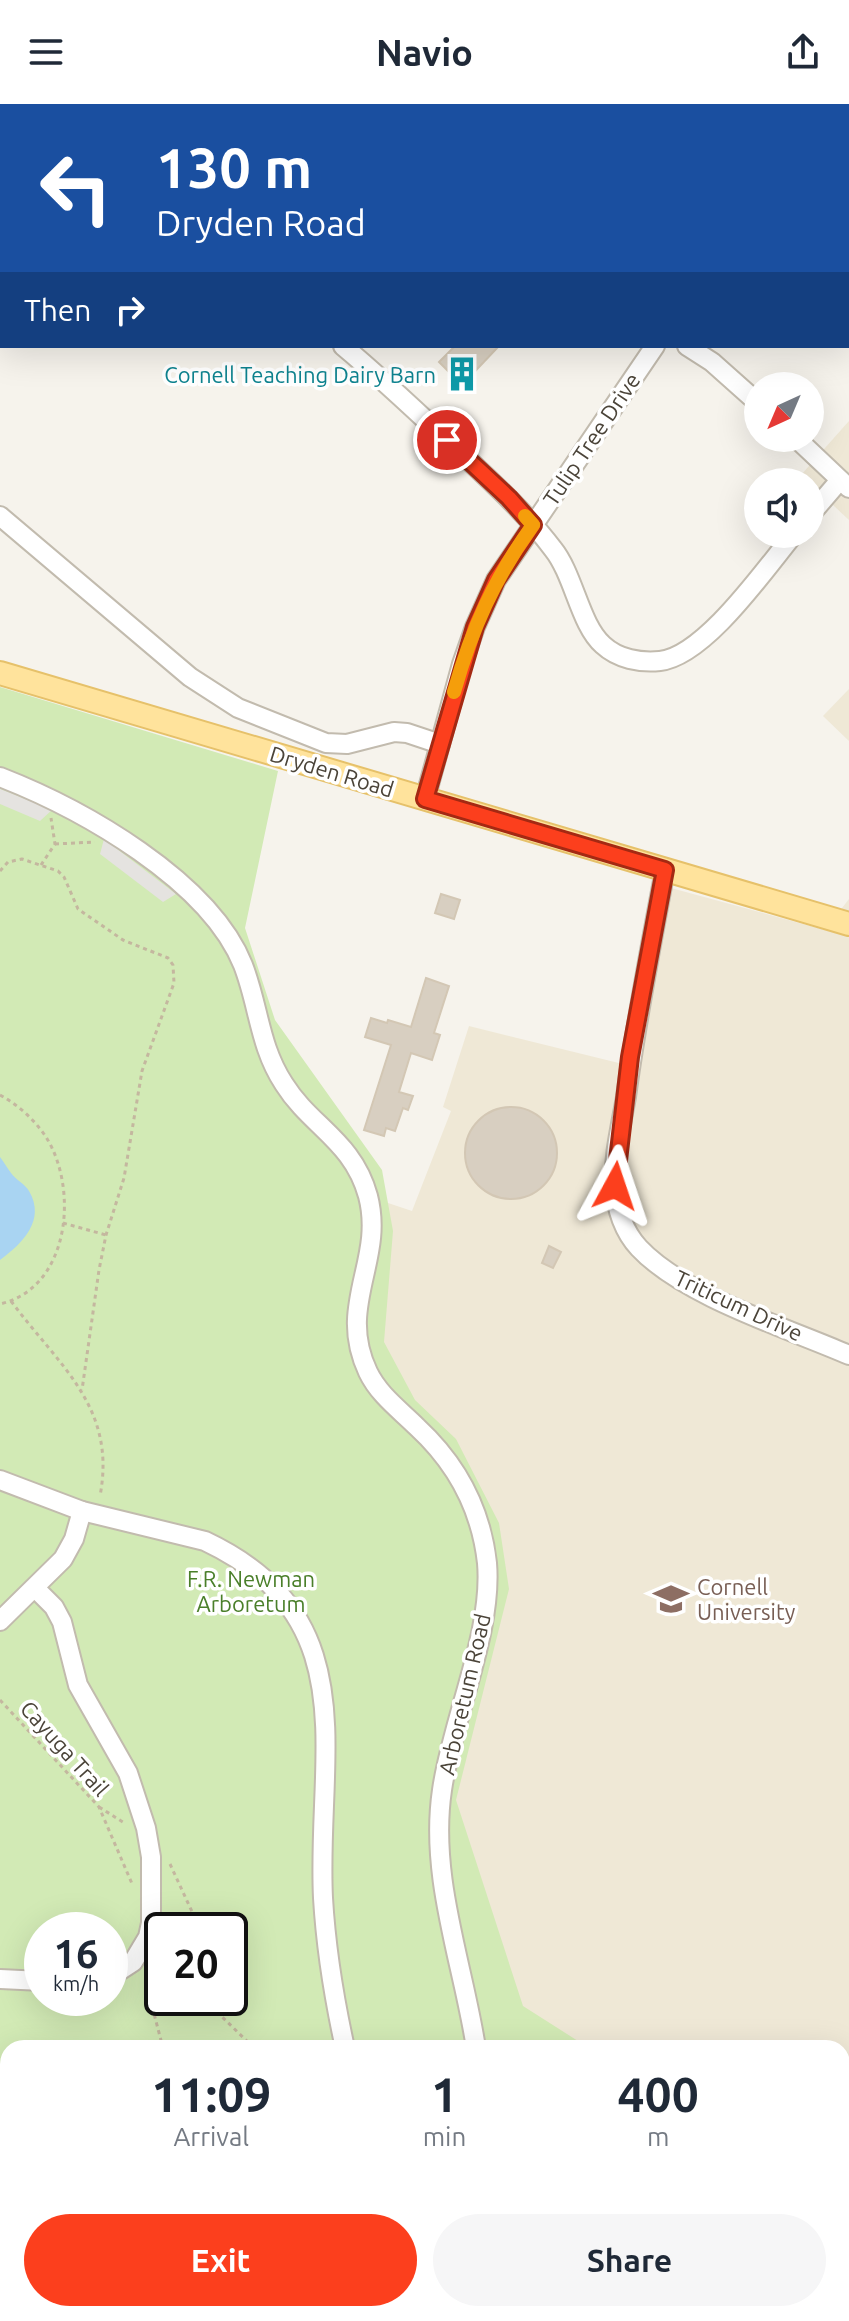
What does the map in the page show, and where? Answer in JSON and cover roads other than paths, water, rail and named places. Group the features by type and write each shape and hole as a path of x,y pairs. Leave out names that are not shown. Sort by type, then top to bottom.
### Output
{"main road":[{"name":"Dryden Road","path":"0,673 849,924"}],"street":[{"path":"345,348 509,498 559,557 591,627 604,646 621,657 652,661 678,657 708,635 782,548"},
{"name":"Tulip Tree Drive","path":"425,799 462,664 485,602 504,568 654,348"},
{"path":"690,348 721,369 744,390"},
{"path":"811,452 844,484 824,502"},
{"path":"0,516 190,677 238,708 326,743 347,744 394,732 440,744"},
{"name":"Arboretum Road","path":"0,777 56,801 141,852 193,896 226,933 245,972 269,1059 286,1089 352,1159 368,1197 372,1224 370,1252 357,1302 356,1326 364,1361 381,1393 439,1448 452,1465 473,1503 487,1566 483,1622 447,1760 439,1823 443,1887 474,2040"},
{"name":"Triticum Drive","path":"665,870 630,1057 616,1160 615,1186 619,1213 637,1245 671,1275 713,1297 849,1355"},
{"path":"0,1480 89,1513 186,1534 224,1549 272,1586 297,1617 314,1654 324,1693 323,1897 332,1990 343,2040"},
{"path":"0,1621 63,1559 89,1513"},
{"path":"35,1588 54,1607 62,1622 78,1685 128,1773 146,1828 151,1857 151,1923 148,1937 128,1965"},
{"path":"0,1979 24,1980"}],"water":[{"path":"0,1157 29,1191 35,1212 30,1230 0,1260"}],"place":[{"name":"Cornell Teaching Dairy Barn","path":"462,374"},
{"name":"Cornell University","path":"671,1599"}],"park label":[{"name":"F.R. Newman Arboretum","path":"251,1590"}]}
